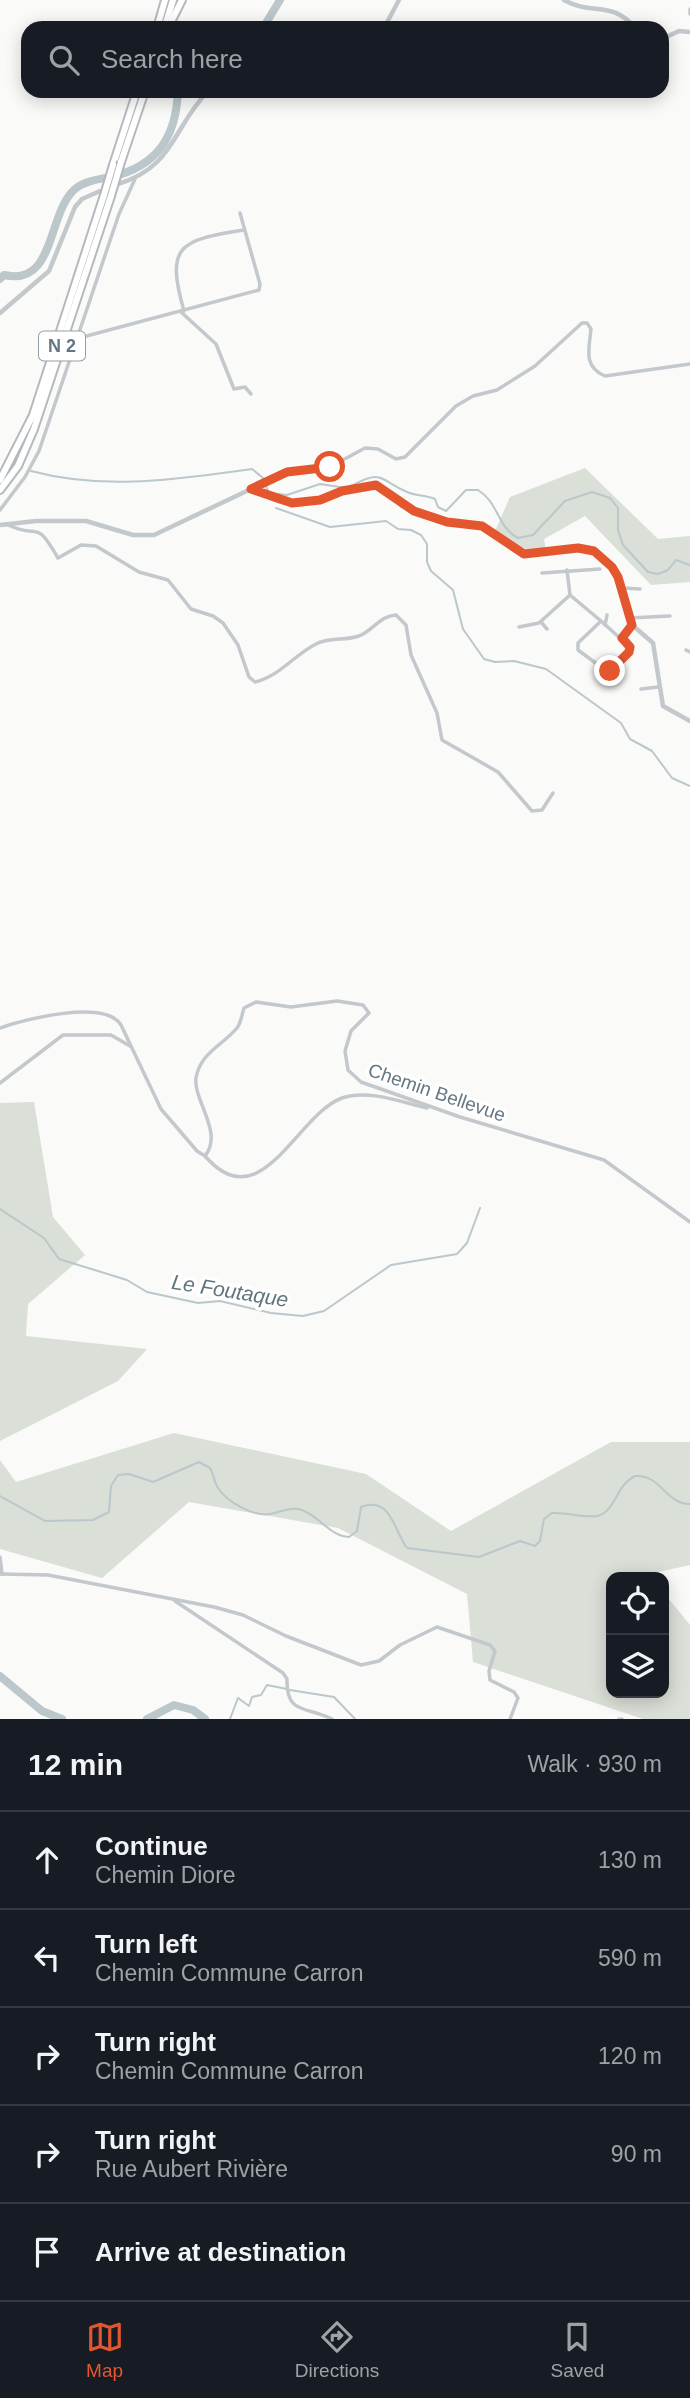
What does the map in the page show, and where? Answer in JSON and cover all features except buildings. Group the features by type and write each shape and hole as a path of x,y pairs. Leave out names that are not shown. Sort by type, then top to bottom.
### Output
{"highway":[{"path":"166,21 167,0"},
{"path":"160,21 167,0"},
{"path":"170,21 182,0"},
{"name":"N 2","path":"0,490 18,466 34,429 135,98"},
{"name":"N 2","path":"0,480 33,415 105,194 121,162 143,98"}],"street":[{"path":"388,21 399,0"},
{"path":"564,0 577,5 600,4 619,8 629,21"},
{"path":"690,9 690,15"},
{"path":"669,36 689,32"},
{"path":"118,184 135,179 160,162 203,98"},
{"path":"0,510 39,451 119,214 135,179"},
{"path":"0,313 44,278 75,207 82,200 105,194"},
{"path":"79,338 261,288 240,213"},
{"path":"244,230 215,235 194,243 178,254 174,264 183,311 216,344 234,388 245,387 251,394"},
{"path":"0,526 36,521 86,521 133,535 153,535 287,472 330,467 365,449 378,449 396,459 409,455 456,406 473,396 497,390 536,366 551,349 584,322 591,329 588,350 590,363 595,371 606,376 690,364"},
{"path":"251,489 292,503 320,500 342,491 381,487 402,506 447,522 482,526 524,554 578,548 594,551 612,567 622,588 632,625 653,643 663,706 689,721 690,714"},
{"path":"8,525 41,533 48,538 58,558 81,545 96,546 139,572 168,580 191,610 213,616 223,624 238,645 249,677 255,682 282,670 324,640 357,637 379,620 396,615 406,625 411,655 437,713 442,740 498,772 532,811 542,810 553,793"},
{"path":"542,573 600,569"},
{"path":"567,570 570,595 635,650"},
{"path":"622,588 639,589"},
{"path":"519,627 541,622 570,595"},
{"path":"605,625 607,615"},
{"path":"628,618 670,615"},
{"path":"601,621 578,643 579,652 610,671 629,652 630,647"},
{"path":"541,622 547,629"},
{"path":"622,638 632,625"},
{"path":"641,690 658,687"},
{"name":"Chemin Bellevue","path":"205,1156 209,1151 209,1123 196,1085 198,1070 214,1047 237,1028 244,1008 256,1002 297,1007 337,1001 367,1006 369,1015 354,1027 346,1045 345,1059 351,1074 368,1086 611,1162 690,1222"},
{"path":"0,1028 31,1017 105,1013 118,1021 161,1109 197,1151 234,1176 256,1175 269,1166 326,1107 351,1096 376,1097 447,1112"},
{"path":"0,1083 63,1035 111,1035 131,1047"},
{"path":"0,1557 1,1574 48,1575 243,1615 286,1636 361,1665 379,1661 400,1645 432,1628 448,1629 490,1646 495,1651 488,1671 490,1680 517,1696 510,1719"},
{"path":"173,1599 191,1615 283,1673 287,1679 285,1693 292,1703 332,1719"}],"shaded area":[{"path":"585,468 658,539 690,536 690,582 651,585 585,516 544,539 547,557 493,536 510,497"},
{"path":"34,1102 53,1217 85,1255 28,1304 26,1336 147,1349 118,1381 0,1441 0,1103"},
{"path":"174,1433 366,1474 451,1531 611,1442 690,1442 690,1565 658,1572 606,1572 606,1698 669,1698 669,1599 690,1625 690,1719 643,1719 473,1662 467,1594 338,1528 189,1502 102,1578 0,1549 0,1460 16,1482"}],"waterway":[{"path":"267,21 280,0"},
{"path":"0,279 4,275 21,276 33,270 42,259 59,214 75,189 87,182 141,166 161,148 173,123 177,98"},
{"path":"31,471 87,481 114,482 169,479 252,469 263,478 268,491"},
{"path":"351,486 369,478 380,478 407,492 435,499 438,507 446,511 466,490 478,490 490,501 506,528 518,538 533,535 565,501 592,492 610,498 618,508 618,530 623,545 648,572 658,574 668,570 676,560 690,565"},
{"path":"269,493 287,495 320,484 346,488"},
{"path":"276,508 330,527 386,521 398,529 411,530 421,535 427,544 427,562 431,571 453,590 463,629 484,659 495,662 514,661 546,669 621,723 630,739 652,751 672,778 690,786"},
{"name":"Le Foutaque","path":"0,1209 44,1238 59,1259 127,1280 147,1292 198,1303 220,1301 271,1313 303,1316 324,1311 391,1265 457,1254 467,1243 480,1208"},
{"path":"0,1496 45,1521 93,1520 109,1512 111,1486 118,1475 129,1474 153,1482 199,1462 210,1468 222,1493 249,1511 270,1514 290,1509 302,1510 336,1533 349,1537 357,1531 361,1507 379,1506 390,1517 407,1548 479,1557 520,1541 535,1546 540,1541 544,1519 552,1513 592,1516 603,1514 628,1480 635,1476 651,1480 675,1499 690,1504"},
{"path":"0,1676 42,1711 62,1719"},
{"path":"230,1719 238,1698 249,1706 252,1697 261,1695 267,1685 287,1689"},
{"path":"290,1690 334,1697 355,1719"},
{"path":"147,1719 174,1705 193,1710 205,1719"}],"route":[{"path":"330,467 287,472 251,489 279,501 292,503 320,500 342,491 376,485 402,506 431,514 447,522 482,526 524,554 578,548 589,549 601,555 621,583 632,625 622,638 629,645 629,652 610,671"}]}
